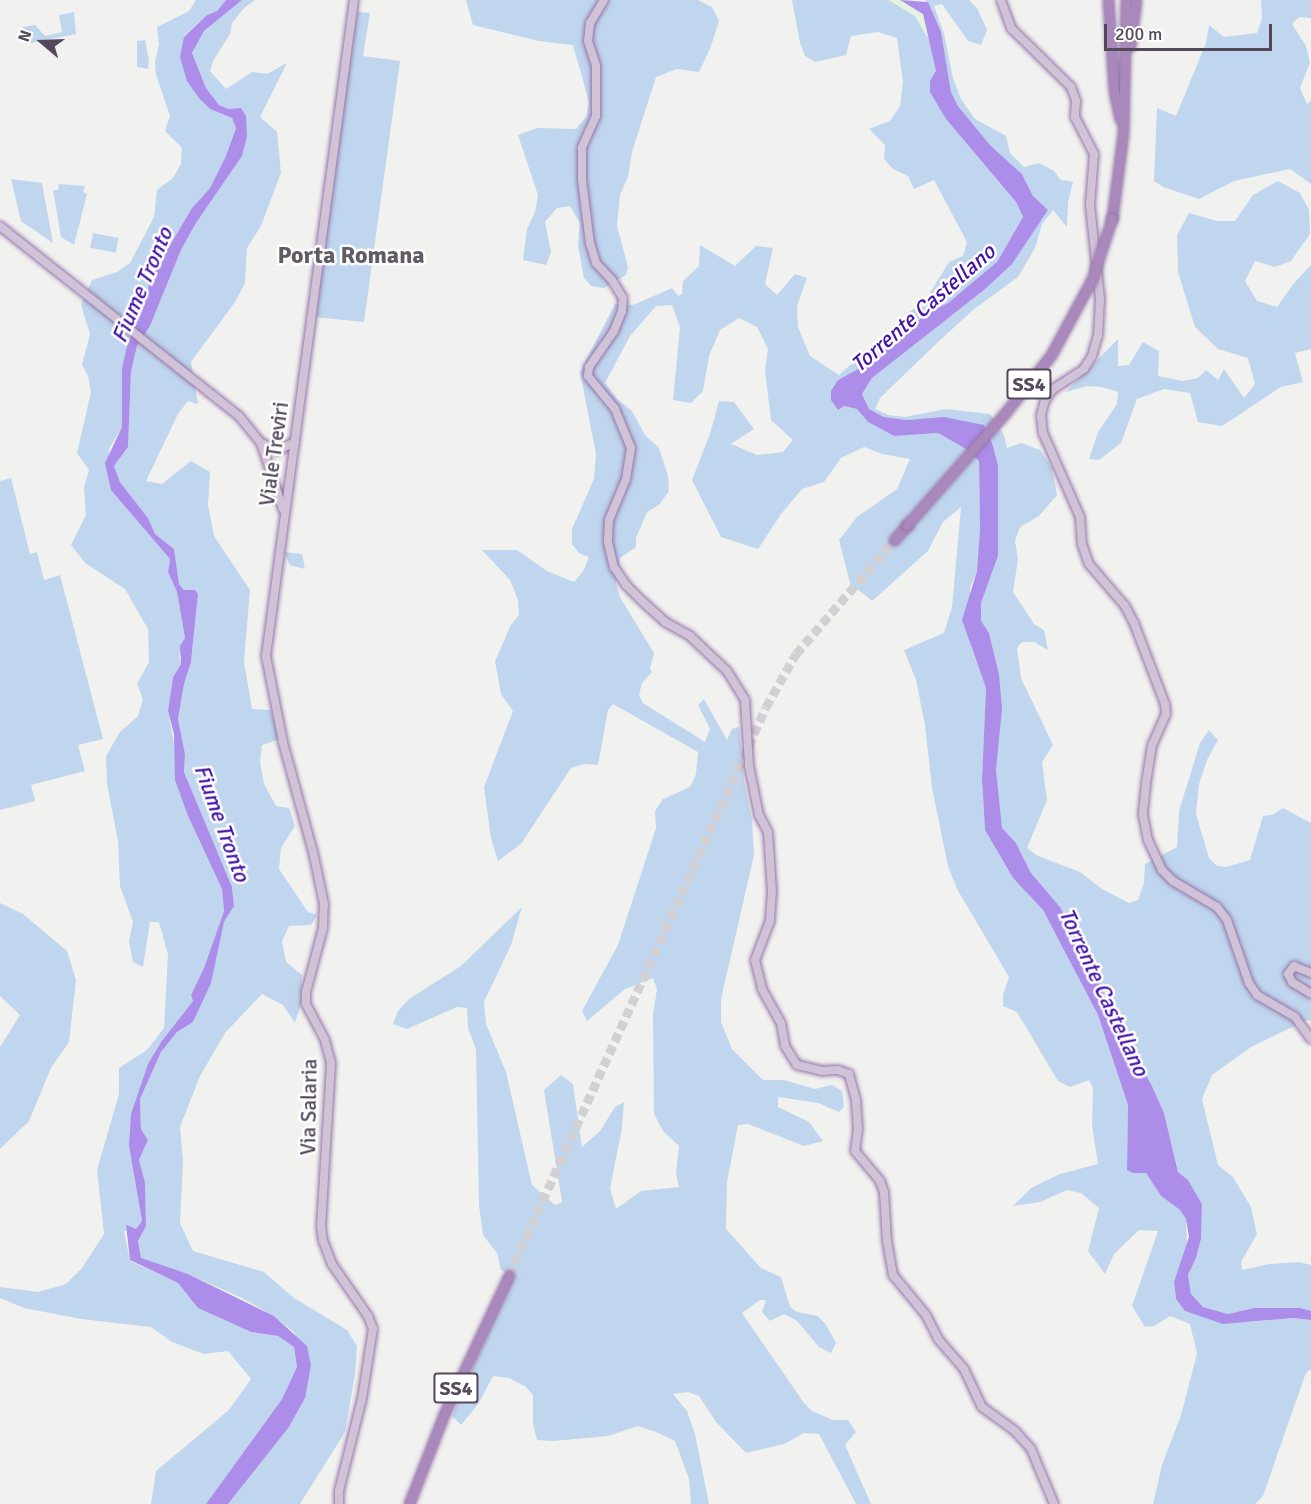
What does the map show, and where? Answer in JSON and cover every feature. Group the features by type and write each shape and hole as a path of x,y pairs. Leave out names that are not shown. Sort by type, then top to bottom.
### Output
{"highway":[{"path":"1108,0 1114,91 1123,133"},
{"name":"SS4","path":"894,540 1005,413 1051,355 1092,279 1112,218 1123,133 1126,0"},
{"path":"1124,93 1136,0"},
{"name":"SS4","path":"409,1504 444,1414 509,1275"}],"street":[{"name":"Viale Treviri","path":"324,909 313,852 283,742 266,656 354,0"},
{"path":"604,0 590,23 588,41 596,66 596,116 582,148 582,180 590,243 596,263 612,280 623,298 622,311 606,346 589,367 588,376 615,409 631,448 626,479 609,520 608,542 614,567 626,585 665,622 690,636 712,656 737,684 745,700 749,766 759,815 768,832 772,891 770,921 755,960 762,989 781,1023 785,1046 797,1065 822,1071 838,1070 849,1074 856,1101 858,1128 855,1151 879,1181 884,1192 887,1241 893,1275 926,1316 938,1339 964,1369 982,1407 1015,1431 1031,1449 1054,1504"},
{"path":"1002,3 1011,28 1071,87 1076,101 1075,117 1094,154 1089,205 1100,299 1098,335 1092,356 1084,369 1053,389 1045,400 1041,415 1042,433 1080,517 1082,544 1089,564 1125,606 1134,623 1165,704 1166,714 1152,746 1146,784 1143,815 1148,840 1162,870 1173,881 1217,907 1227,920 1250,983 1257,995 1295,1017 1311,1039"},
{"path":"0,226 239,416 261,443 284,514"},
{"path":"261,443 278,450 295,442"},
{"name":"Via Salaria","path":"324,909 321,937 306,992 310,1015 325,1040 331,1063 321,1227 325,1248 332,1264 368,1316 373,1329 362,1399 339,1491 339,1504"},
{"path":"1311,973 1294,966 1288,974 1290,980 1311,994"}],"shaded area":[{"path":"196,0 226,0 217,11 207,15 184,36 187,81 210,109 232,118 236,127 225,158 210,188 192,208 151,277 144,305 127,346 122,368 122,427 109,449 110,485 170,559 168,572 177,592 185,638 179,656 181,664 173,677 168,711 188,816 222,889 224,911 204,968 191,995 193,1001 161,1042 148,1064 129,1146 142,1221 136,1229 124,1231 130,1261 178,1283 198,1308 251,1332 278,1336 294,1347 297,1367 282,1399 206,1504 151,1504 156,1471 229,1410 251,1379 228,1351 204,1354 172,1342 151,1327 81,1319 24,1308 0,1298 0,1287 38,1292 66,1284 82,1268 104,1234 97,1170 119,1094 119,1068 147,1050 164,1028 168,954 159,922 150,922 143,967 133,962 129,941 133,922 120,886 118,841 107,784 106,756 120,732 138,716 143,699 137,684 149,662 148,629 125,589 85,563 71,545 86,515 84,487 89,470 77,453 91,392 88,376 82,365 90,334 81,305 92,280 117,272 130,263 154,217 157,190 173,178 181,164 182,148 165,131 170,116 156,75 155,62 159,44 157,27 189,11"},
{"path":"226,0 242,0 204,31 192,53 206,88 219,105 229,109 241,108 246,116 247,137 242,156 196,223 181,250 150,326 137,346 131,372 128,447 114,466 120,482 148,518 155,534 174,549 179,584 184,590 195,590 198,594 191,662 184,684 178,719 185,754 184,772 232,887 234,906 224,922 211,983 193,1022 177,1032 161,1052 140,1099 141,1129 148,1140 139,1160 145,1182 146,1226 138,1241 141,1258 188,1274 274,1316 307,1346 311,1365 305,1398 289,1427 228,1504 206,1504 282,1399 297,1367 294,1347 278,1336 251,1332 198,1308 178,1283 130,1260 126,1225 136,1229 142,1221 129,1146 131,1114 148,1064 161,1042 193,1001 191,995 204,968 224,911 222,889 188,816 175,780 174,734 168,711 173,677 181,664 180,646 185,638 177,592 168,572 170,559 111,490 105,463 122,427 122,368 127,346 144,305 151,277 192,208 210,188 225,158 236,128 232,118 210,109 199,98 187,81 180,57 184,37 207,15 217,11"},
{"path":"242,0 255,0 244,8 232,23 230,34 213,61 210,71 226,89 252,72 267,74 287,63 260,117 277,132 281,173 261,226 247,248 245,283 235,302 191,362 198,404 188,401 178,414 146,481 162,484 191,461 210,472 208,505 214,536 250,590 244,662 252,709 270,710 283,738 262,745 260,762 264,784 276,806 289,808 295,826 281,848 279,869 308,912 317,915 311,925 289,926 282,941 286,962 302,975 301,1004 295,1023 283,1005 262,994 225,1033 200,1076 180,1127 183,1162 180,1223 193,1251 264,1272 294,1298 347,1330 357,1346 355,1374 345,1432 300,1504 228,1504 289,1427 305,1398 295,1333 274,1316 242,1298 188,1274 141,1259 138,1241 146,1226 145,1182 139,1160 148,1140 141,1129 140,1099 161,1052 177,1032 193,1022 224,922 234,906 232,887 184,772 185,754 178,719 184,684 191,662 198,594 195,590 184,590 179,584 174,549 155,534 148,518 120,482 114,466 128,447 131,372 137,346 150,326 181,250 196,223 242,156 247,137 229,109 219,105 206,88 192,53 204,31"},
{"path":"466,0 698,0 712,7 719,21 710,49 699,72 677,69 656,77 632,152 628,177 620,195 617,226 628,267 626,275 604,288 591,286 584,278 578,246 580,223 570,206 557,208 545,222 551,252 546,265 523,260 527,229 535,212 538,195 518,135 537,128 576,129 586,117 589,102 573,45 539,41 473,25"},
{"path":"792,0 889,0 915,16 932,44 936,72 930,81 946,119 1016,202 1023,217 997,262 969,287 948,303 929,312 858,369 838,380 843,406 857,409 868,422 894,436 938,433 966,449 979,461 980,528 977,571 970,588 971,647 986,687 982,779 985,830 1013,878 1043,910 1098,1015 1128,1105 1127,1170 1133,1173 1146,1173 1161,1196 1180,1210 1186,1219 1187,1246 1174,1282 1176,1299 1185,1311 1249,1322 1293,1318 1311,1320 1311,1369 1306,1373 1263,1496 1255,1504 1153,1504 1162,1465 1181,1415 1197,1354 1190,1324 1170,1316 1154,1326 1145,1327 1132,1306 1158,1231 1139,1230 1114,1254 1105,1274 1088,1251 1099,1208 1081,1193 1067,1190 1040,1202 1013,1206 1031,1188 1060,1174 1098,1164 1092,1125 1093,1088 1089,1080 1070,1087 1058,1081 1017,1012 1003,1006 1003,995 1009,977 957,889 948,866 932,788 925,725 916,680 904,650 944,633 952,607 961,507 943,522 928,551 872,601 850,583 839,540 857,517 897,489 910,459 882,454 864,447 841,458 824,482 802,489 781,514 758,549 721,537 692,480 710,434 719,401 734,402 754,429 731,444 757,455 783,452 793,440 771,420 765,370 768,349 757,327 739,318 720,330 709,356 703,391 691,403 673,400 680,327 672,305 656,306 630,336 605,383 617,399 632,411 645,435 659,448 668,476 669,491 659,505 647,512 636,538 636,547 620,558 616,584 621,599 654,653 650,668 652,672 642,683 639,695 643,703 705,742 710,729 698,705 704,699 727,740 732,729 739,727 744,781 752,821 754,855 721,999 721,1022 732,1049 763,1080 784,1080 815,1089 832,1085 842,1091 844,1107 839,1112 818,1103 778,1097 778,1107 809,1122 823,1141 804,1146 748,1124 738,1125 727,1182 726,1229 761,1268 781,1277 790,1307 797,1312 818,1316 836,1343 831,1353 819,1347 797,1321 784,1314 770,1321 762,1312 766,1300 760,1300 742,1313 804,1403 812,1411 833,1420 848,1420 856,1432 845,1445 871,1504 856,1504 819,1434 804,1433 784,1444 746,1453 716,1422 699,1396 688,1392 673,1394 687,1411 695,1434 709,1504 691,1504 689,1479 675,1441 656,1432 638,1426 608,1436 554,1441 537,1440 533,1424 533,1395 526,1387 509,1378 493,1376 479,1403 461,1425 452,1416 513,1277 501,1270 497,1253 483,1235 479,1205 476,1049 468,1028 467,1008 457,1007 407,1029 393,1024 398,1011 409,999 461,966 522,907 511,945 484,1002 486,1024 506,1072 532,1185 555,1205 562,1202 544,1090 561,1075 573,1084 582,1147 600,1131 615,1107 624,1102 622,1128 610,1188 616,1209 641,1191 679,1187 676,1173 679,1146 663,1131 654,1114 653,1015 657,989 653,978 625,989 587,1021 582,1011 618,945 656,828 655,811 663,799 690,787 696,774 698,752 613,704 608,710 598,765 584,764 571,768 521,844 498,861 491,839 484,787 513,711 501,694 495,661 511,625 519,615 518,600 510,580 482,550 517,550 547,571 574,582 584,570 589,557 579,553 572,544 572,529 594,479 596,454 580,372 615,304 633,305 672,288 678,296 682,294 683,281 699,266 700,245 735,266 756,246 773,248 765,284 777,295 795,274 807,278 797,306 798,327 810,356 839,375 928,296 949,262 963,256 967,242 934,180 914,189 908,176 893,169 884,159 885,145 869,129 890,121 900,106 903,82 897,38 878,32 851,36 846,55 815,62 805,56 800,43"},
{"path":"900,0 928,2 941,32 951,92 958,106 990,145 1022,174 1033,196 1048,210 1012,264 984,290 872,378 862,394 869,409 884,417 907,420 944,417 984,425 993,446 998,465 998,556 981,603 981,621 989,633 999,674 1002,709 996,769 1002,828 1016,843 1031,873 1060,907 1090,963 1117,1024 1152,1086 1164,1113 1178,1172 1188,1180 1202,1204 1201,1239 1188,1275 1191,1294 1203,1307 1228,1314 1254,1308 1300,1308 1311,1311 1311,1320 1293,1318 1223,1324 1185,1311 1176,1299 1174,1282 1189,1237 1186,1219 1180,1210 1161,1196 1146,1173 1133,1173 1127,1170 1128,1105 1098,1015 1043,910 1013,878 985,830 982,779 986,688 962,620 977,571 980,528 979,461 966,449 938,433 894,436 868,422 857,409 844,406 838,410 831,400 831,391 838,380 858,369 929,312 948,303 997,262 1023,217 1016,202 946,119 930,92 930,81 936,71 923,14"},
{"path":"926,0 969,0 977,8 987,30 981,45 968,41 942,4 934,6 944,34 953,78 961,99 975,119 1006,136 1010,153 1024,167 1039,163 1054,171 1061,180 1073,182 1068,202 1067,227 1053,210 1042,224 1035,248 1018,277 973,310 937,343 880,398 875,409 888,415 905,417 946,409 990,414 1004,435 1007,448 1022,443 1040,450 1052,468 1057,495 1039,516 1020,527 1015,541 1018,559 1013,592 1034,624 1044,630 1048,650 1034,642 1022,642 1017,648 1021,678 1053,745 1042,762 1047,800 1027,848 1038,856 1080,872 1102,889 1129,903 1138,900 1144,883 1145,864 1177,847 1179,811 1200,743 1209,730 1218,740 1207,760 1199,784 1196,814 1209,858 1217,866 1226,867 1250,860 1263,816 1272,815 1283,808 1311,823 1311,1021 1307,1020 1251,1047 1212,1075 1202,1099 1218,1165 1233,1177 1251,1207 1257,1234 1241,1262 1242,1270 1269,1264 1299,1262 1311,1265 1311,1311 1254,1308 1228,1314 1203,1307 1191,1294 1188,1275 1201,1239 1202,1204 1188,1180 1178,1172 1164,1113 1152,1086 1117,1024 1090,963 1060,907 1031,873 1016,843 1002,829 996,769 999,674 989,633 981,622 981,603 998,556 998,465 993,446 922,419 884,417 869,409 862,394 872,378 984,290 1011,264 1048,210 1033,196 1022,174 990,145 958,106 951,92 945,57"},
{"path":"1261,0 1311,0 1311,18 1299,17 1292,24 1306,46 1310,62 1300,88 1307,104 1311,101 1311,184 1290,169 1234,181 1199,199 1163,187 1154,181 1157,108 1176,116 1206,43 1209,25 1224,37 1257,33 1262,19"},
{"path":"74,12 76,34 26,44 23,27 35,25 45,36 62,32 59,15"},
{"path":"357,12 370,13 363,56 400,61 364,322 314,317"},
{"path":"145,40 149,60 148,69 137,67 137,41"},
{"path":"11,179 42,183 53,243 21,221"},
{"path":"1278,181 1300,193 1309,210 1310,234 1291,261 1275,267 1255,261 1245,281 1257,301 1277,307 1294,283 1311,265 1311,349 1295,353 1303,382 1281,387 1222,426 1198,422 1190,393 1164,389 1137,399 1121,443 1099,460 1089,459 1098,432 1117,404 1118,392 1102,387 1087,386 1066,392 1118,339 1118,366 1129,365 1143,342 1159,351 1158,376 1183,381 1198,378 1206,370 1218,380 1224,369 1244,398 1255,384 1248,358 1218,349 1195,327 1178,272 1177,235 1189,213 1217,221 1235,221 1253,195"},
{"path":"59,184 85,186 83,192 87,194 74,245 61,237 53,190 58,190"},
{"path":"93,233 119,238 116,253 90,248"},
{"path":"11,478 30,554 37,552 44,580 60,575 103,739 78,745 85,771 31,785 35,801 0,810 0,481"},
{"path":"284,552 302,554 305,569 290,565"},
{"path":"0,903 23,914 67,951 76,980 69,1042 51,1068 29,1121 0,1149 0,1047 20,1015 0,996"}],"sand":[{"path":"889,0 903,0 923,14 927,37 915,16"}],"tunnel":[{"path":"509,1275 766,707 796,654 894,540"}],"district":[{"name":"Porta Romana","path":"351,256"}],"water label":[{"name":"Fiume Tronto","path":"142,285"},
{"name":"Torrente Castellano","path":"923,308"},
{"name":"Fiume Tronto","path":"222,823"},
{"name":"Torrente Castellano","path":"1104,992"}]}
